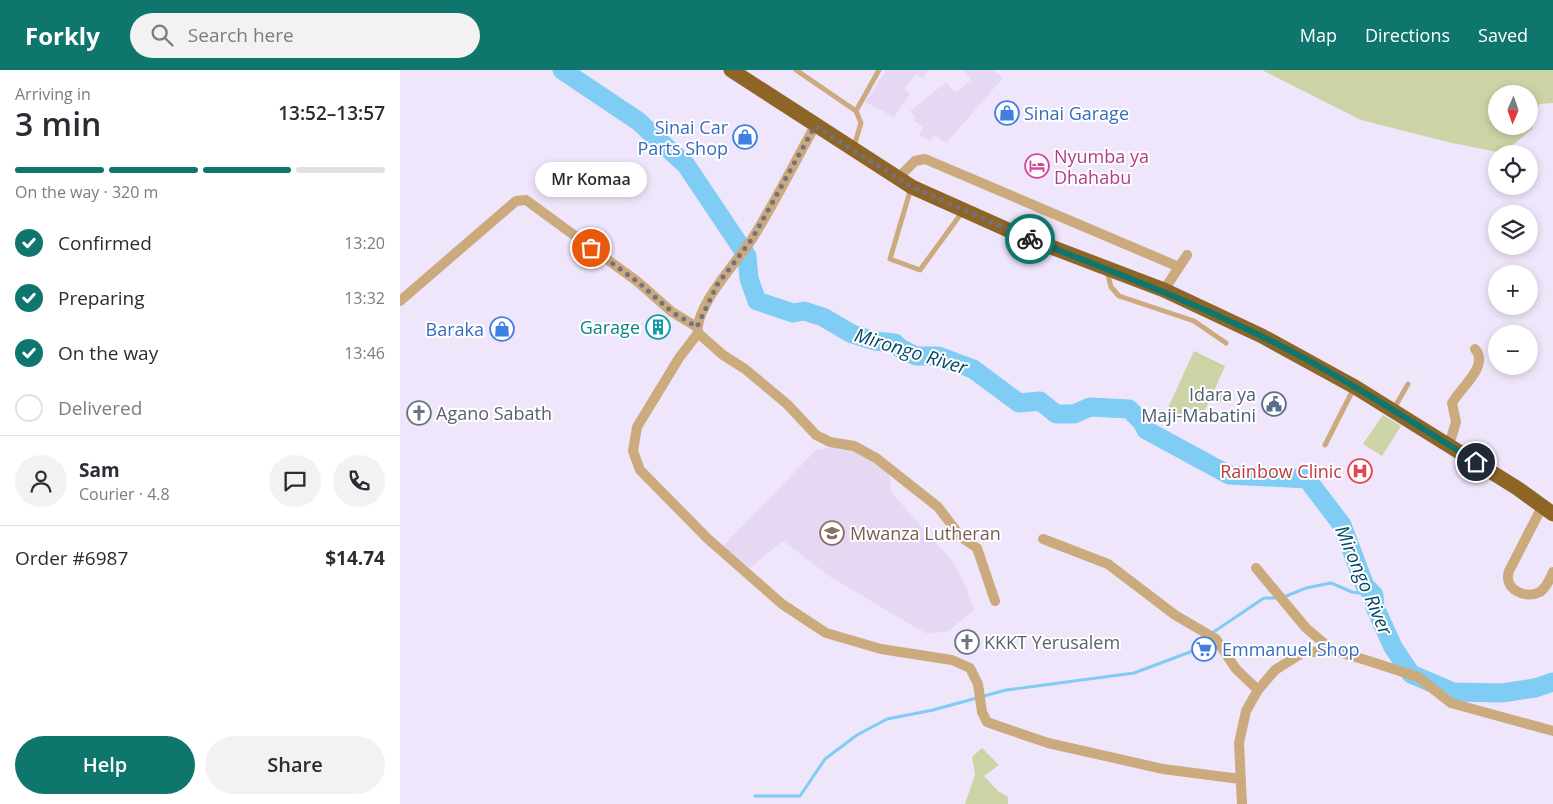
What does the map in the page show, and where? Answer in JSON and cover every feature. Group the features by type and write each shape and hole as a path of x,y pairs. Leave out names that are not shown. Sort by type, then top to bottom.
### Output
{"highway":[{"path":"732,70 815,126 912,187 964,211 1164,290 1262,336 1393,410 1548,511"}],"street":[{"path":"815,126 752,239 717,285 698,330 637,427 632,451 640,470 708,539 782,604 826,633 881,649 952,660 970,668 978,684 982,712 987,722 1048,743 1146,765 1197,775 1240,778"},
{"path":"897,179 915,160 925,159 1179,267"},
{"path":"400,301 516,201 526,200 609,263 638,282 672,312 698,330 723,355 746,369 787,404 816,435 830,442 854,446 869,454 938,507 961,537 977,548 995,601"},
{"path":"1164,290 1187,255"},
{"path":"1449,445 1456,422 1452,403 1479,364 1478,352 1475,349"},
{"path":"1548,511 1509,571 1507,581 1510,588 1536,593 1544,588 1553,572"},
{"path":"1043,539 1108,564 1164,607 1195,625 1216,640 1236,669 1258,690"},
{"path":"1256,568 1306,628 1332,650 1418,677 1451,703 1553,730"},
{"path":"1242,804 1240,778 1241,726 1246,711 1258,690 1274,670 1287,661 1302,653 1332,650"}],"lane":[{"path":"796,70 856,111 860,123 853,150"},
{"path":"856,111 879,70"},
{"path":"912,187 890,259 920,270 964,211"},
{"path":"1106,268 1111,287 1119,296 1194,321 1226,343"},
{"path":"1393,410 1408,384"},
{"path":"1325,445 1354,387"}],"shaded area":[{"path":"886,70 928,70 923,79 916,74 904,88 910,94 894,117 865,102"},
{"path":"964,70 993,70 1003,78 946,143 934,135 930,141 919,135 923,127 913,120 915,117 910,111 946,82 955,93 971,80"},
{"name":"Mwanza Lutheran","path":"849,445 889,474 892,493 954,563 966,587 974,610 947,632 925,633 832,578 783,541 750,568 722,547 816,450"}],"green space":[{"path":"1262,70 1553,70 1553,103 1539,104 1538,108 1538,85 1488,85 1488,135 1525,135 1513,145 1488,145 1488,150 1361,120"},
{"path":"1194,351 1225,366 1214,391 1223,396 1220,403 1210,399 1203,414 1189,408 1184,418 1167,410"},
{"path":"1383,415 1401,426 1382,456 1363,444"},
{"path":"982,748 999,765 984,776 998,791 1008,797 1008,804 965,804 975,775 972,757"}],"waterway":[{"name":"Mirongo River","path":"562,70 638,121 686,165 747,256 749,279 757,301 793,313 804,311 823,317 852,334 875,341 895,343 900,348 916,356 938,356 973,369 1019,403 1040,401 1056,414 1074,414 1090,407 1129,409 1142,422 1146,430 1229,475 1307,479 1342,525 1365,586 1374,595 1375,607 1393,647 1411,674 1453,692 1502,693 1535,688 1553,682"},
{"path":"1284,597 1306,588 1331,583 1352,592 1374,595"},
{"path":"755,796 800,796 825,759 857,735 887,719 933,710 1006,690 1134,673 1190,652 1212,633 1264,598 1278,598"}],"way so far":[{"path":"591,248 609,263 638,282 672,312 697,327 699,319 717,285 752,239 815,126 912,187 1030,239"}],"place":[{"name":"Sinai Garage","path":"1007,113"},
{"name":"Sinai Car Parts Shop","path":"745,137"},
{"name":"Nyumba ya Dhahabu","path":"1037,166"},
{"name":"Mr Komaa","path":"591,248"},
{"name":"Garage","path":"658,327"},
{"name":"Baraka","path":"502,329"},
{"name":"Idara ya Maji-Mabatini","path":"1274,404"},
{"name":"Agano Sabath","path":"419,413"},
{"name":"Rainbow Clinic","path":"1360,471"},
{"name":"Mwanza Lutheran","path":"832,533"},
{"name":"KKKT Yerusalem","path":"967,642"},
{"name":"Emmanuel Shop","path":"1204,649"}],"route":[{"path":"1030,239 1164,290 1262,336 1354,387 1476,462"}]}
